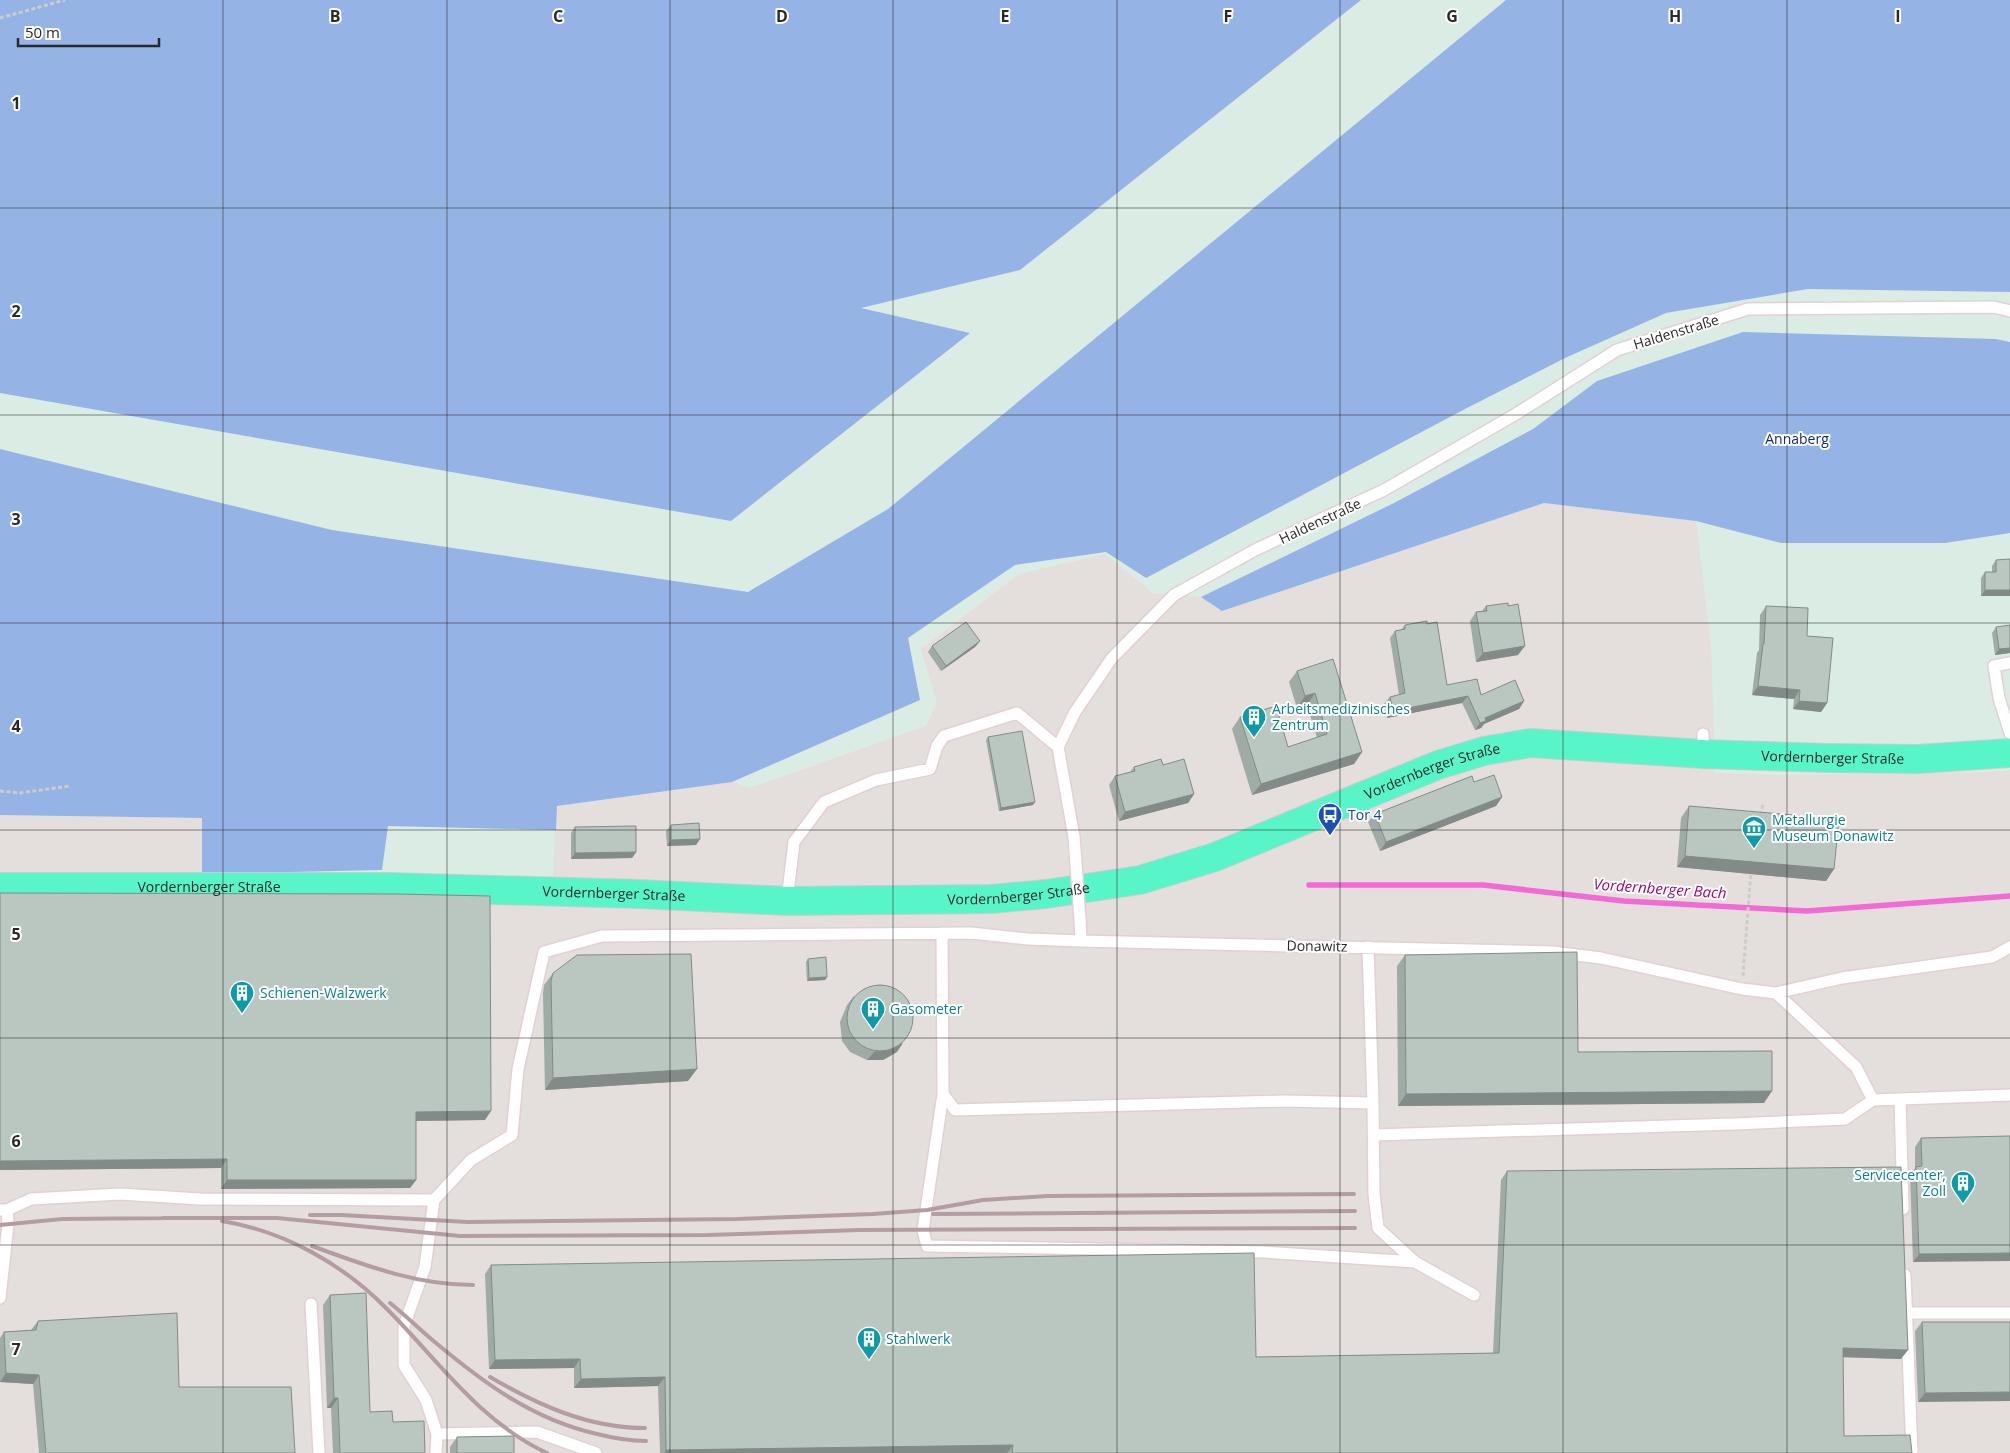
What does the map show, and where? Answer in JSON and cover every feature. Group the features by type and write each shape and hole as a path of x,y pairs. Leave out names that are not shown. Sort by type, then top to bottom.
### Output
{"main road":[{"name":"Vordernberger Straße","path":"0,887 388,887 629,893 787,901 991,899 1046,894 1140,880 1215,857 1438,765 1484,751 1530,743 1703,744 1828,758 1918,759 2010,753"}],"lane":[{"name":"Haldenstraße","path":"1058,747 1075,712 1112,658 1174,594 1256,550 1384,490 1516,414 1617,350 1748,310 1994,308 2010,311"},
{"path":"2010,663 1994,666 1999,698 2010,733"},
{"path":"787,901 794,842 824,802 876,780 930,768 937,746 944,736 1017,713 1058,747 1074,837 1080,941"},
{"path":"942,933 943,1094 923,1230 926,1246 1264,1252 1415,1262"},
{"name":"Donawitz","path":"434,1200 471,1160 512,1135 518,1069 544,952 602,936 971,933 1028,939 1080,941 1553,952 1601,958 1742,989 1776,993 1842,978 1992,957 2010,946"},
{"path":"1368,947 1374,1135 1374,1202 1378,1228 1415,1262 1474,1295"},
{"path":"1776,993 1856,1067 1873,1100"},
{"path":"943,1094 956,1110 1285,1101 1373,1103"},
{"path":"1374,1135 1845,1119 1873,1100 2010,1095"},
{"path":"1900,1099 1903,1219"},
{"path":"0,1298 8,1224 4,1210 30,1199 120,1194 200,1199 434,1200 425,1267 404,1326 404,1365 426,1400 437,1434 436,1453"},
{"path":"1904,1266 1912,1453"},
{"path":"311,1304 319,1453"},
{"path":"1907,1314 2010,1313"},
{"path":"437,1434 537,1432 596,1453"}],"path":[{"path":"0,18 65,0"},
{"path":"0,791 19,793 70,786"},
{"path":"1760,818 1763,805"},
{"path":"1742,989 1752,866"}],"shaded area":[{"path":"1544,503 1696,521 1711,647 1714,773 1777,775 1987,772 2010,770 2010,1453 0,1453 0,895 552,900 556,806 732,782 750,788 926,726 937,702 921,649 1019,574 1105,554 1153,593 1201,597 1222,611"},
{"path":"0,815 203,818 202,874 0,876"}],"green space":[{"path":"0,0 1361,0 1020,270 861,308 970,333 731,521 0,393"},
{"path":"1506,0 2010,0 2010,292 1808,289 1666,313 1565,358 1146,578 1106,552 1015,565 908,638 920,700 732,782 557,806 556,830 388,826 382,870 202,874 202,818 0,815 0,449 332,530 748,592 888,509"},
{"name":"Annaberg","path":"1743,332 1996,339 2010,342 2010,533 1945,543 1781,543 1696,521 1544,503 1222,611 1201,597 1394,503 1533,429 1597,381"}],"building":[{"path":"2010,559 2010,590 1985,590 1985,572 1996,572 1996,560"},
{"path":"1508,603 1508,606 1518,604 1525,646 1483,653 1476,612 1487,611 1486,606"},
{"path":"1766,606 1808,608 1807,636 1833,638 1827,703 1799,701 1800,690 1758,686 1764,644"},
{"path":"1427,621 1427,624 1437,622 1447,685 1477,679 1481,695 1515,680 1524,701 1485,718 1486,721 1480,723 1468,696 1393,711 1390,697 1405,693 1395,631 1405,629 1405,625"},
{"path":"966,622 980,641 946,666 932,646"},
{"path":"2010,625 2010,648 1999,649 1996,627"},
{"name":"Arbeitsmedizinisches Zentrum","path":"1333,659 1362,752 1261,784 1240,717 1276,706 1288,747 1327,734 1315,693 1305,696 1297,671"},
{"path":"1022,731 1035,802 1001,808 988,737"},
{"path":"1161,759 1163,765 1184,759 1194,794 1125,812 1115,776 1135,771 1134,767"},
{"path":"1494,775 1502,797 1386,842 1375,814 1472,776 1474,782"},
{"name":"Metallurgie Museum Donawitz","path":"1689,806 1839,819 1834,869 1685,856"},
{"path":"699,823 700,839 671,840 671,825"},
{"path":"636,826 636,852 575,853 575,827"},
{"name":"Schienen-Walzwerk","path":"0,893 490,896 491,1111 416,1112 416,1180 227,1180 227,1159 0,1161"},
{"path":"1577,952 1578,1052 1772,1051 1772,1091 1406,1094 1405,955"},
{"path":"691,954 697,1069 553,1078 551,981 553,973 577,955"},
{"path":"826,957 827,977 809,978 808,959"},
{"name":"Gasometer","path":"874,985 886,985 898,990 908,1000 913,1012 911,1031 898,1046 886,1051 874,1051 862,1046 852,1036 847,1024 847,1012 852,1000 862,990"},
{"name":"Servicecenter, Zoll","path":"2010,1136 2010,1253 1919,1254 1916,1167 1922,1166 1921,1138"},
{"name":"Stahlwerk","path":"1901,1167 1908,1350 1843,1348 1844,1436 1910,1435 1912,1453 1012,1453 1013,1445 666,1450 665,1377 581,1379 580,1359 495,1360 491,1265 1254,1253 1256,1357 1499,1353 1507,1171"},
{"path":"366,1293 370,1412 392,1411 393,1422 424,1421 425,1453 340,1453 338,1398 334,1398 330,1295"},
{"path":"177,1313 179,1387 291,1387 295,1453 46,1453 39,1375 6,1373 4,1332 36,1330 38,1321"},
{"path":"1922,1322 2010,1322 2010,1392 1925,1393"},
{"path":"514,1436 514,1453 457,1453 457,1437"}],"waterway":[{"name":"Vordernberger Bach","path":"1309,885 1483,885 1624,901 1807,911 2010,896"}],"railway":[{"path":"310,1215 468,1222 737,1219 873,1214 927,1210 983,1200 1048,1196 1354,1194"},
{"path":"933,1214 1355,1211"},
{"path":"163,1218 277,1218 460,1236 708,1235 859,1230 1355,1228"},
{"path":"0,1225 62,1219 170,1218"},
{"path":"222,1221 245,1226 290,1241 332,1264 370,1293 387,1309 480,1407 501,1425 547,1453"},
{"path":"312,1246 371,1267 411,1278 431,1282 473,1285"},
{"path":"390,1303 468,1369 529,1408 550,1419 597,1434 646,1441"},
{"path":"490,1377 526,1397 564,1413 603,1424 645,1428"}],"place":[{"name":"Arbeitsmedizinisches Zentrum","path":"1254,738"},
{"name":"Tor 4","path":"1330,836"},
{"name":"Metallurgie Museum Donawitz","path":"1754,849"},
{"name":"Schienen-Walzwerk","path":"242,1014"},
{"name":"Gasometer","path":"873,1030"},
{"name":"Servicecenter, Zoll","path":"1963,1204"},
{"name":"Stahlwerk","path":"869,1360"}]}
